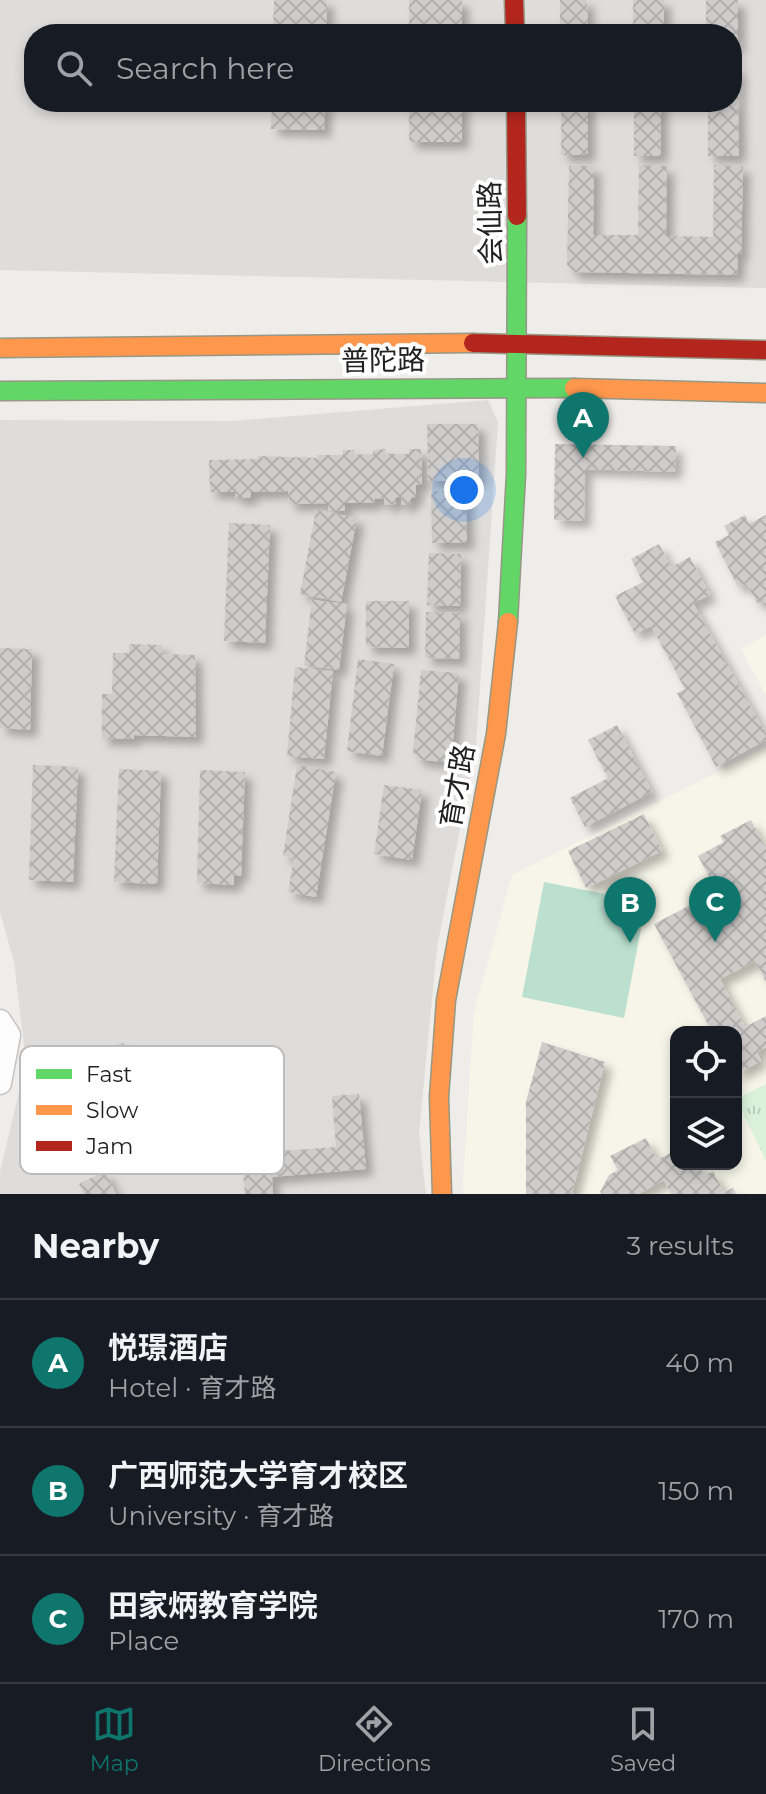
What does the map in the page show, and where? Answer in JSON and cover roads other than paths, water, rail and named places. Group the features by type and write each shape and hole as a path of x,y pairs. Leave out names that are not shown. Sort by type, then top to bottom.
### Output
{"main road":[{"path":"514,0 515,24"},
{"name":"会仙路","path":"516,112 519,386"},
{"name":"普陀路","path":"0,348 520,343 766,350"},
{"name":"普陀路","path":"0,391 519,386 766,393"},
{"name":"育才路","path":"442,1194 439,1084 447,1000 500,699 507,629 519,386"}],"street":[{"path":"0,1021 9,1035 0,1083"}],"place":[{"name":"悦璟酒店","path":"583,458"},
{"name":"田家炳教育学院","path":"715,942"},
{"name":"广西师范大学育才校区","path":"630,943"}]}
